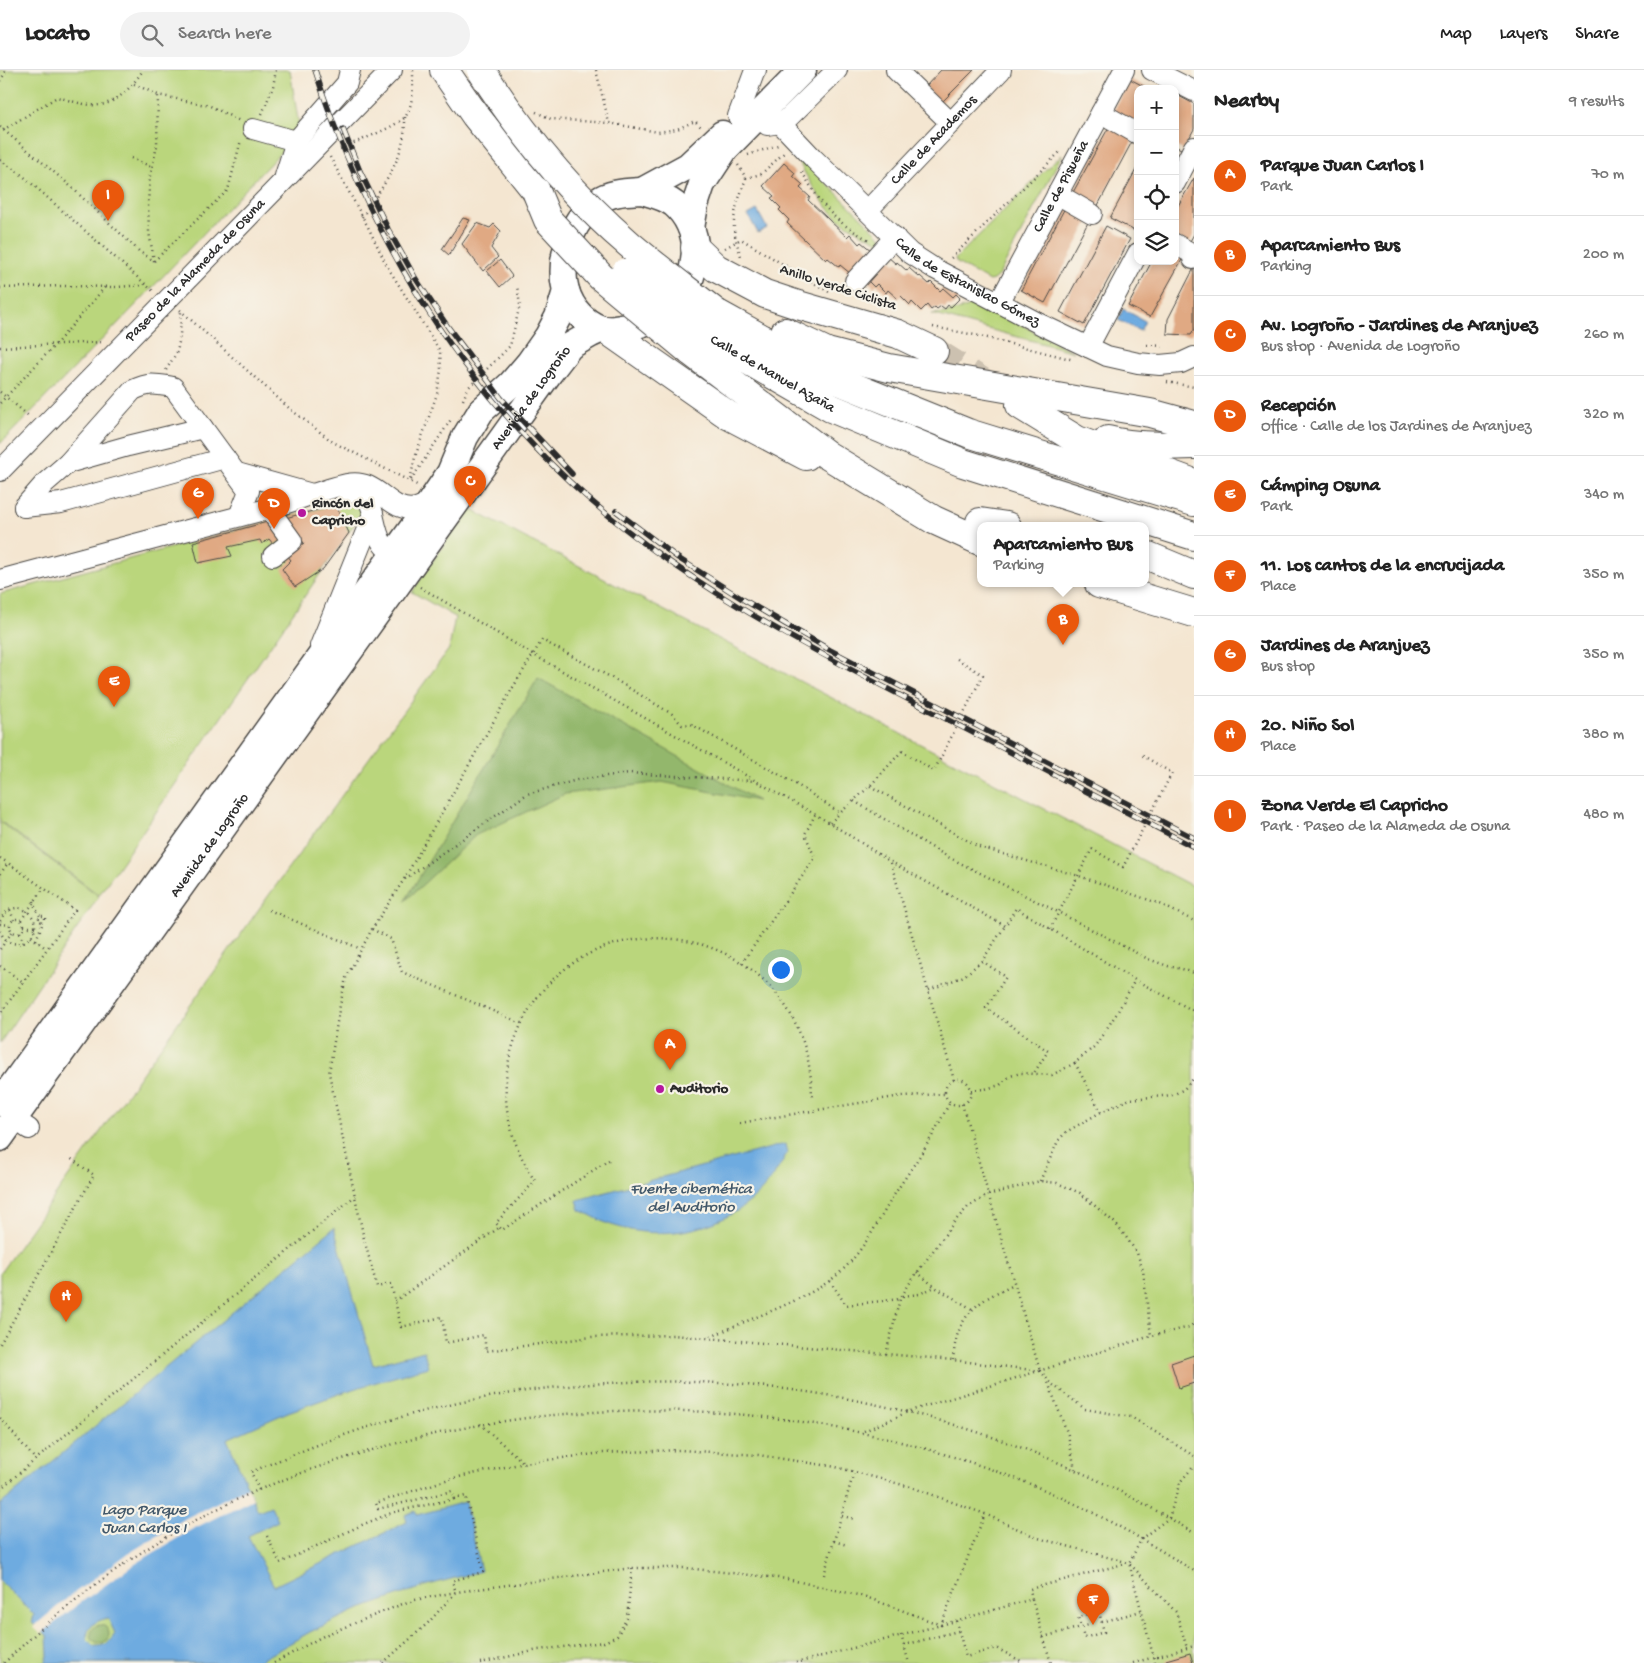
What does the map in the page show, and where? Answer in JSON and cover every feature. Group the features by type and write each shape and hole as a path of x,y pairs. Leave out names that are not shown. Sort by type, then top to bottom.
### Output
{"highway":[{"path":"444,70 475,115 536,191 548,220 600,277 708,324 774,328 827,352 889,368 1150,413 1194,425"},
{"name":"Calle de Manuel Azaña","path":"480,70 526,136 574,192 629,244 708,324 831,408 964,463 1194,536"},
{"path":"494,70 538,129 584,184 637,234 708,324 827,455 934,520 977,531"},
{"path":"693,238 716,268 766,294 798,306 898,334 930,338"},
{"name":"Calle de Manuel Azaña","path":"708,324 839,381 968,433 1194,502"},
{"path":"605,329 728,415 806,456"},
{"path":"1020,405 1077,440 1194,483"},
{"path":"1044,420 1079,434 1120,443 1158,446 1194,445"},
{"path":"1149,549 1194,559"},
{"path":"1149,556 1194,575"},
{"path":"1109,587 1194,613"}],"main road":[{"path":"693,238 674,204 661,197 642,191 623,192 599,200 582,215 571,234 563,270 566,291 581,317 605,329 641,324 664,314 679,299 689,284 694,267 693,238 696,205 702,184 741,122 783,70"},
{"path":"741,122 803,70"},
{"path":"642,191 688,166 725,149"},
{"name":"Avenida de Logroño","path":"11,1122 315,663 394,554 424,494 450,473 465,437 481,411 529,364 548,336 558,317 566,291"},
{"name":"Avenida de Logroño","path":"11,1122 388,612 420,552 550,372 570,346 591,334 605,329"}],"street":[{"path":"284,180 296,140 347,84 350,70"},
{"name":"Paseo de la Alameda de Osuna","path":"0,471 392,70"},
{"path":"756,70 741,122 780,123 793,114 837,70"},
{"path":"896,70 951,123"},
{"name":"Calle de Academos","path":"868,210 1001,70"},
{"name":"Calle de Pisueña","path":"999,303 1124,70"},
{"path":"1152,70 1194,91"},
{"path":"1101,113 1134,132"},
{"name":"Calle de Estanislao Gómez","path":"780,123 910,253 935,269 999,303 1081,354 1107,356 1138,363 1160,365 1180,363 1194,357"},
{"path":"250,127 296,140"},
{"path":"1179,175 1194,147"},
{"path":"1057,194 1092,214"},
{"path":"854,280 895,237"},
{"path":"1179,246 1193,254 1193,259"},
{"path":"1081,354 1134,261"},
{"path":"239,516 249,491 231,466 173,387 157,384 146,384 133,390 68,464 45,483 24,507 61,503 231,466 312,494"},
{"path":"68,464 128,446 203,428"},
{"path":"275,507 349,484 364,484 375,488 391,503 402,508 414,508 424,494"},
{"path":"0,580 275,507 350,493 366,496 371,503 378,533 386,550 405,556 420,552"},
{"path":"273,556 292,541 275,507"},
{"name":"Avenida de Logroño","path":"315,663 324,634 373,514"}],"path":[{"path":"0,81 7,70"},
{"path":"143,70 134,84 109,104 92,105 57,97 2,128 67,183 140,252 154,261"},
{"path":"154,261 228,190 235,168 237,151 250,127 264,110 276,70"},
{"path":"362,216 392,172 406,133 405,117 413,94 413,70"},
{"path":"596,70 609,123"},
{"path":"134,84 158,95 210,106 250,127"},
{"path":"154,261 149,232 148,203 152,167 157,146 158,95"},
{"path":"530,110 551,119 609,123 658,132 677,129 694,121 725,149 746,178"},
{"path":"337,150 382,131 405,117"},
{"path":"725,149 784,143"},
{"path":"948,261 1064,148"},
{"path":"746,178 762,174 788,149"},
{"path":"328,154 387,266 440,351 441,370 437,394 415,457 410,481"},
{"path":"131,158 152,167"},
{"path":"0,160 22,175 145,285 159,295"},
{"path":"742,260 733,232 734,214 746,178"},
{"path":"723,248 741,239 832,294"},
{"path":"0,288 145,285"},
{"path":"462,403 468,388 510,346 520,305 517,286"},
{"path":"0,403 56,344 105,287"},
{"path":"157,384 177,352 180,337 181,311 187,305"},
{"path":"175,306 290,409 333,442 410,481 424,494"},
{"path":"930,338 980,336 1081,354"},
{"path":"0,347 103,342"},
{"path":"1138,345 1166,346"},
{"path":"1167,382 1194,387"},
{"path":"0,392 33,420"},
{"path":"410,481 456,411"},
{"path":"417,585 534,655 830,823 890,862 1005,926"},
{"path":"840,813 799,786 691,724 682,725 672,714 542,640 403,881 372,929 346,978 329,1073 364,1239 377,1287 391,1284 401,1326 442,1317 446,1343 484,1336 486,1350 592,1337 673,1335 953,1360 1040,1371"},
{"path":"830,823 870,786 902,751 934,771 983,675 954,657"},
{"path":"1050,929 1092,848 1123,867 1172,773 1140,754"},
{"path":"403,881 527,794 577,780 629,772 756,781"},
{"path":"870,786 980,847 1079,876 1158,903 1194,921"},
{"path":"854,800 948,857 1148,959 1194,973"},
{"path":"742,963 815,858 805,834 815,815"},
{"path":"0,858 75,910 0,1012"},
{"path":"890,862 954,1080"},
{"path":"0,874 8,863"},
{"path":"21,920 44,888"},
{"path":"34,901 40,916 45,916 36,940"},
{"path":"10,925 0,922 1,914 16,908 27,911 36,920 42,922"},
{"path":"928,991 964,976 982,961 1016,908 1135,980 1193,1011 1194,1006"},
{"path":"10,910 14,920"},
{"path":"269,910 361,949"},
{"path":"0,931 6,940 14,944 24,943 31,937 36,920 40,916"},
{"path":"14,920 21,920"},
{"path":"10,925 14,920"},
{"path":"21,920 24,926"},
{"path":"10,925 12,931"},
{"path":"24,926 35,928"},
{"path":"20,932 24,926"},
{"path":"372,929 391,940 402,972 521,1023"},
{"path":"12,931 20,932"},
{"path":"0,949 12,931"},
{"path":"20,932 24,943"},
{"path":"31,937 47,949"},
{"path":"609,1160 502,1230 496,1223 535,1181 517,1149 507,1113 505,1095 509,1058 521,1023 530,1007 554,979 584,957 618,943 655,938 692,942 726,954 742,963 768,984 779,996 796,1024 808,1055 812,1100"},
{"path":"982,961 1006,977 986,1008 1048,1052 1034,1073"},
{"path":"0,966 22,982"},
{"path":"971,1090 1000,1085 1010,1076 1021,1073 1052,1075 1075,1063 1095,1046 1117,1013 1135,980"},
{"path":"1075,1063 1101,1112"},
{"path":"1040,1181 1058,1141 1066,1132 1101,1112 1130,1099 1173,1095 1184,1089 1194,1078"},
{"path":"962,1079 971,1090 969,1099 962,1104 950,1102 945,1094 948,1084 954,1080 962,1079"},
{"path":"740,1123 901,1096 945,1094"},
{"path":"710,1337 798,1299 830,1280 846,1266 872,1235 891,1200 926,1146 950,1102"},
{"path":"962,1104 1040,1371 1046,1377 1068,1435 1075,1469"},
{"path":"0,1344 94,1175 70,1158"},
{"path":"886,1355 902,1298 917,1272 955,1221 968,1207 988,1195 1040,1181 1057,1183 1080,1193 1115,1223 1126,1237 1137,1253 1143,1270 1150,1336"},
{"path":"0,1489 355,1196"},
{"path":"395,1302 500,1227"},
{"path":"917,1272 936,1287 972,1309"},
{"path":"830,1280 846,1305 902,1298 936,1287"},
{"path":"953,1360 958,1332 972,1309 1014,1284"},
{"path":"863,1432 910,1411 1150,1336 1190,1327 1194,1323"},
{"path":"259,1490 251,1472 329,1440 419,1412 492,1396 575,1385 660,1381 744,1384 828,1394 910,1411 966,1427 1021,1446 1075,1469 1123,1492 1194,1533"},
{"path":"1048,1382 1085,1408 1131,1417 1194,1456"},
{"path":"4,1663 51,1619 118,1568 190,1523 251,1493 350,1456 405,1440 480,1424 556,1414 634,1409 710,1411 787,1418 863,1432 936,1450 1006,1474 1076,1504 1142,1538 1194,1571"},
{"path":"0,1418 35,1459"},
{"path":"480,1424 524,1462"},
{"path":"454,1499 452,1491 378,1509 376,1503 449,1480 524,1462 602,1453 680,1450 758,1455 836,1467 912,1487 985,1514 1038,1538 1128,1562 1176,1612 1187,1648"},
{"path":"1050,1663 1030,1589 1128,1562 1142,1538 1169,1518 1180,1482 1194,1466"},
{"path":"824,1575 854,1472"},
{"path":"267,1536 280,1563 394,1512 466,1496 483,1572 452,1581 456,1592"},
{"path":"941,1625 985,1514"},
{"path":"842,1516 855,1519"},
{"path":"834,1541 847,1545"},
{"path":"1128,1562 1155,1663"},
{"path":"274,1663 325,1636 410,1600 632,1568 686,1568 787,1579 866,1597 941,1625"},
{"path":"480,1663 538,1650 604,1642 617,1636 627,1618 632,1568"},
{"path":"383,1663 428,1623 456,1592"},
{"path":"796,1663 1032,1599"},
{"path":"1080,1624 1078,1617 1099,1611 1104,1632 1084,1638 1082,1631"},
{"path":"1102,1622 1141,1611"},
{"path":"956,1621 967,1663"},
{"path":"1043,1637 1089,1625"},
{"path":"904,1645 958,1630"},
{"path":"901,1635 909,1663"},
{"path":"1133,1663 1194,1646"},
{"path":"966,1657 996,1648 1022,1663"},
{"path":"812,1659 813,1663"}],"green space":[{"path":"0,70 290,70 300,132 132,309 0,444"},
{"path":"792,149 883,239 879,242 859,232 831,212 812,186"},
{"path":"1062,155 999,275 989,281 957,263 955,259"},
{"path":"973,300 1074,352 932,314 947,313 968,307"},
{"path":"357,499 364,510 99,895 0,821 0,594 276,519"},
{"path":"468,508 1194,887 1194,1663 0,1663 0,1273 261,906 449,649 455,617 412,592"},
{"path":"538,678 758,801 662,782 565,794 476,835 405,901"},
{"path":"0,822 99,896 0,1043"},
{"path":"100,1625 106,1628 109,1634 106,1640 100,1643 94,1640 91,1634 94,1628"}],"water":[{"path":"757,210 767,228 758,233 748,215"},
{"path":"1123,309 1145,321 1140,331 1118,320"},
{"name":"Fuente cibernética del Auditorio","path":"785,1144 787,1153 763,1189 739,1210 706,1226 688,1230 651,1233 633,1230 606,1223 580,1210 577,1200"},
{"name":"Lago Parque Juan Carlos I","path":"334,1228 373,1365 424,1351 428,1367 353,1389 288,1412 227,1439 258,1511 271,1506 278,1521 248,1536 274,1586 407,1522 405,1515 415,1511 417,1515 465,1502 481,1571 425,1586 352,1612 310,1632 255,1663 45,1663 48,1656 47,1635 32,1623 34,1615 0,1581 0,1505","holes":["108,1618 115,1633 109,1641 101,1646 94,1646 87,1639 90,1627"]}],"pier":[{"path":"248,1487 253,1499 191,1530 132,1566 41,1634 33,1627 70,1596 126,1555 186,1518"}],"building":[{"path":"941,70 974,70 941,103 925,87"},
{"path":"1130,79 1141,85 1134,85 1134,124 1113,112"},
{"path":"1179,96 1194,104 1194,129 1183,150 1179,148"},
{"path":"1111,123 1134,135 1096,209 1071,196"},
{"path":"784,163 795,173 793,176 803,185 800,188 810,197 808,200 847,237 850,234 859,244 861,242 872,251 851,274 828,258 826,260 787,223 789,220 771,198 774,196 763,186"},
{"path":"1134,173 1134,230 1110,218"},
{"path":"1194,178 1194,234 1189,243 1179,238 1179,204"},
{"path":"1067,204 1091,217 1045,303 1021,290"},
{"path":"463,218 470,220 449,255 442,249"},
{"path":"477,223 490,228 494,224 501,231 491,248 498,257 483,271 462,244"},
{"path":"1106,226 1130,239 1084,325 1060,312"},
{"path":"1179,253 1184,256 1179,265"},
{"path":"887,256 907,271 909,268 929,284 931,282 940,291 943,288 953,297 956,294 960,298 951,307 948,305 945,309 941,306 931,310 927,305 921,311 912,302 910,305 901,296 898,299 888,290 886,293 877,284 874,287 865,278"},
{"path":"500,260 512,276 500,287 487,271"},
{"path":"1150,265 1179,265 1150,317 1128,306"},
{"path":"1194,268 1194,330 1191,335 1167,334 1168,319"},
{"path":"336,505 349,533 323,569 295,587 282,569 291,560 287,555 304,543 285,518"},
{"path":"271,521 283,540 274,545 269,539 262,544 260,540 228,547 232,556 198,563 193,542"},
{"path":"1194,1355 1194,1383 1179,1388 1171,1363"},
{"path":"1190,1653 1193,1663 1167,1663 1166,1660"}],"tunnel":[{"path":"934,351 990,386"}],"railway":[{"path":"315,70 335,128 359,184 386,239 416,292 449,342 486,391 526,437 569,481 650,548 693,578 783,633 1194,847"},
{"path":"343,129 360,171 388,229 416,279 448,327 501,398 572,474"},
{"path":"616,511 678,558 744,600 830,650 1194,838"}],"place":[{"name":"Zona Verde El Capricho","path":"108,221"},
{"name":"Av. Logroño - Jardines de Aranjuez","path":"470,507"},
{"name":"Rincón del Capricho","path":"302,513"},
{"name":"Jardines de Aranjuez","path":"198,519"},
{"name":"Recepción","path":"274,529"},
{"name":"Aparcamiento Bus","path":"1063,645"},
{"name":"Cámping Osuna","path":"114,707"},
{"name":"Parque Juan Carlos I","path":"670,1070"},
{"name":"Auditorio","path":"660,1089"},
{"name":"20. Niño Sol","path":"66,1322"},
{"name":"11. Los cantos de la encrucijada","path":"1093,1625"}]}
